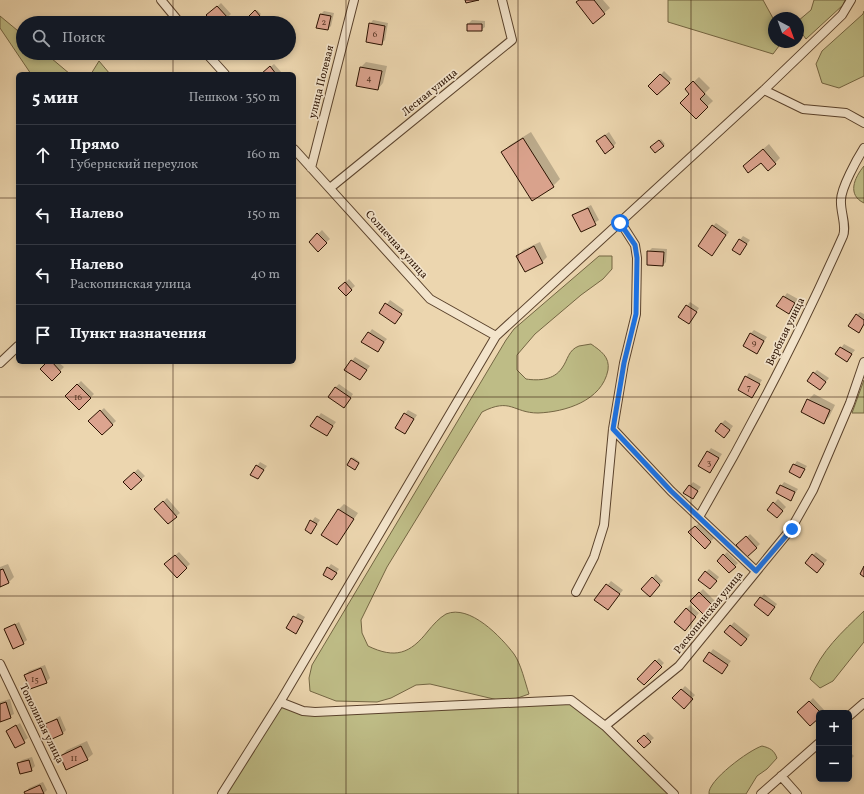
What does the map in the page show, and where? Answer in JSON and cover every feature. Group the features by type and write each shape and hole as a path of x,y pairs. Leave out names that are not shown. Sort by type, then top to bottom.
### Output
{"street":[{"path":"161,0 174,16"},
{"name":"улица Полевая","path":"311,168 354,0"},
{"name":"Лесная улица","path":"330,188 512,40 502,0"},
{"path":"222,794 280,702 496,336 764,90 842,15 851,0"},
{"path":"212,60 223,72"},
{"path":"764,90 803,109 846,113 864,123"},
{"name":"Вербная улица","path":"699,517 742,440 807,317 844,234 841,199 856,160 864,148"},
{"name":"Солнечная улица","path":"296,152 430,299 496,336"},
{"path":"576,592 594,557 604,525 613,429 624,363 636,314 637,258 635,245 620,223"},
{"path":"0,363 16,348"},
{"name":"Раскопинская улица","path":"605,726 679,666 792,529 813,490 850,403 864,362"},
{"path":"613,429 699,517 756,571"},
{"name":"Тополиная улица","path":"0,664 62,794"},
{"path":"280,702 303,710 315,712 572,700 605,726 674,794"},
{"path":"852,713 864,703"},
{"path":"761,794 816,746"},
{"path":"781,776 797,794"}],"shaded area":[{"path":"668,0 763,0 770,12 768,12 768,48 778,48 773,54 668,22"},
{"path":"814,0 845,0 843,5 806,39 804,36 804,16 811,10"},
{"path":"864,11 864,76 839,88 822,83 816,64 822,51 863,14"},
{"path":"0,16 16,29 16,52 0,28"},
{"path":"22,60 53,60 68,72 30,72"},
{"path":"99,61 108,72 92,72"},
{"path":"864,166 864,203 855,196 854,186 857,176"},
{"path":"599,256 612,256 612,269 603,279 581,295 535,334 517,355 517,370 526,379 546,379 559,372 575,348 591,344 604,355 608,361 608,370 604,381 598,390 581,403 559,410 538,413 523,411 512,407 499,406 482,412 387,567 361,620 362,633 368,646 378,650 394,653 401,652 415,645 436,622 446,614 455,612 475,618 493,631 514,654 521,668 529,694 512,700 498,700 430,684 416,685 391,698 377,702 336,701 310,691 309,678 312,665 506,340 514,329"},
{"path":"864,380 864,413 852,413"},
{"path":"864,611 864,642 833,681 820,688 810,679 820,659 833,642"},
{"path":"571,700 587,713 668,794 222,794 280,702 315,712"},
{"path":"762,746 775,753 777,758 767,769 757,776 746,794 709,794 710,788 721,774 748,753"}],"building":[{"path":"465,0 479,0 466,3"},
{"path":"579,0 594,0 605,14 593,24 576,2"},
{"path":"217,6 226,16 207,16 206,15"},
{"path":"255,10 260,16 249,16"},
{"path":"320,14 331,16 328,30 316,28"},
{"path":"369,23 385,26 382,45 366,42"},
{"path":"467,24 482,24 482,31 467,31"},
{"path":"270,66 274,72 263,72"},
{"path":"360,67 382,71 378,90 356,86"},
{"path":"660,74 670,83 657,95 648,86"},
{"path":"693,81 705,94 700,99 708,107 696,119 680,103 689,94 685,89"},
{"path":"605,135 614,147 605,154 596,141"},
{"path":"523,138 554,187 532,201 501,152"},
{"path":"659,140 664,146 655,153 650,147"},
{"path":"763,149 776,164 768,171 761,163 748,173 743,166"},
{"path":"588,208 596,225 581,232 572,215"},
{"path":"712,225 726,235 712,256 698,246"},
{"path":"317,233 327,243 318,252 309,242"},
{"path":"739,239 747,244 740,255 732,250"},
{"path":"534,246 543,263 525,272 516,256"},
{"path":"647,251 664,252 663,266 647,265"},
{"path":"345,282 352,290 346,296 338,288"},
{"path":"783,296 795,303 789,314 776,306"},
{"path":"385,303 402,314 395,324 379,313"},
{"path":"686,305 697,312 689,324 678,317"},
{"path":"856,314 864,320 864,324 859,333 848,326"},
{"path":"368,332 384,342 378,352 361,342"},
{"path":"750,333 764,341 757,354 743,346"},
{"path":"840,347 852,354 847,362 835,354"},
{"path":"351,360 367,370 360,380 344,370"},
{"path":"45,364 54,364 61,372 52,381 40,369"},
{"path":"813,372 826,382 820,390 807,381"},
{"path":"745,376 760,384 752,398 738,390"},
{"path":"77,384 91,398 79,410 65,396"},
{"path":"335,387 351,398 344,408 328,397"},
{"path":"807,399 830,410 824,424 801,412"},
{"path":"100,410 113,425 102,435 88,421"},
{"path":"404,413 414,419 405,434 395,428"},
{"path":"317,416 333,426 327,436 310,426"},
{"path":"721,423 730,430 724,438 715,431"},
{"path":"707,451 719,458 710,473 698,466"},
{"path":"351,458 359,463 355,470 347,465"},
{"path":"793,464 805,469 800,478 789,472"},
{"path":"256,465 264,470 258,479 250,475"},
{"path":"134,472 142,480 131,490 123,482"},
{"path":"689,485 698,491 693,499 683,493"},
{"path":"780,485 795,492 791,501 776,493"},
{"path":"163,501 177,517 168,524 154,509"},
{"path":"773,502 783,511 777,518 767,510"},
{"path":"338,509 354,519 337,545 321,535"},
{"path":"310,520 317,524 311,534 305,530"},
{"path":"695,526 711,542 705,549 688,532"},
{"path":"746,536 757,548 747,557 736,545"},
{"path":"723,554 736,567 729,573 717,561"},
{"path":"812,554 824,564 817,573 805,563"},
{"path":"175,555 187,568 177,578 164,564"},
{"path":"864,566 864,577 860,574"},
{"path":"327,567 337,573 332,580 323,575"},
{"path":"3,569 9,583 0,587 0,570"},
{"path":"705,571 717,581 710,589 698,580"},
{"path":"652,577 660,585 650,597 641,589"},
{"path":"606,584 620,594 608,610 594,600"},
{"path":"699,592 713,606 704,615 690,601"},
{"path":"760,597 775,607 768,616 754,605"},
{"path":"686,608 696,617 685,631 674,622"},
{"path":"293,616 303,621 296,634 286,628"},
{"path":"15,624 24,644 13,649 4,629"},
{"path":"730,625 747,639 741,646 724,632"},
{"path":"709,652 728,665 722,674 703,661"},
{"path":"655,660 662,667 644,685 637,679"},
{"path":"41,668 47,683 30,689 24,675"},
{"path":"681,689 693,699 684,709 672,698"},
{"path":"809,701 818,710 816,710 816,721 810,726 797,712"},
{"path":"6,702 11,718 0,722 0,704"},
{"path":"57,719 63,734 52,739 45,724"},
{"path":"16,725 25,743 15,748 6,731"},
{"path":"644,735 651,742 644,748 637,741"},
{"path":"81,746 88,760 66,770 60,756"},
{"path":"29,760 32,771 20,774 17,763"},
{"path":"40,785 44,794 25,794 24,792"}],"route":[{"path":"620,223 635,245 637,258 636,314 624,363 613,429 671,491 756,571 792,529"}]}
